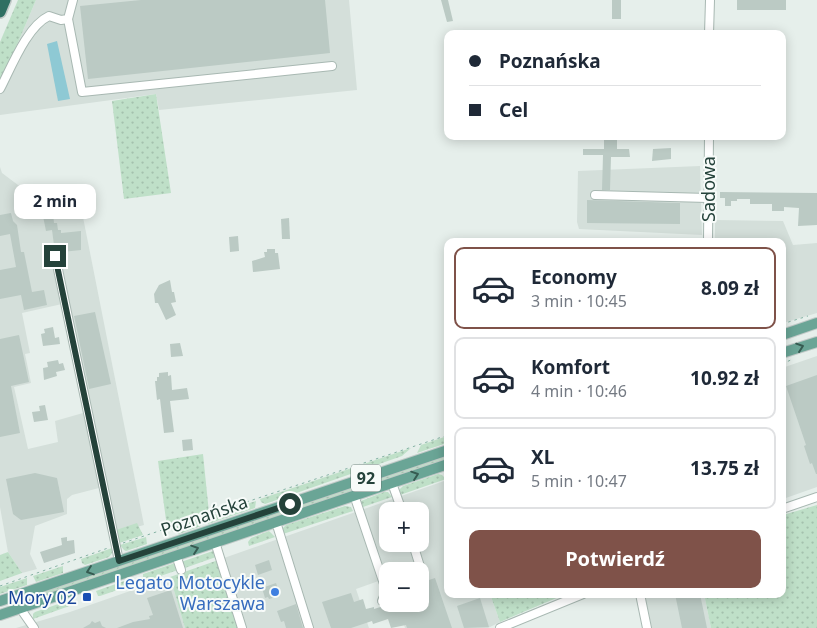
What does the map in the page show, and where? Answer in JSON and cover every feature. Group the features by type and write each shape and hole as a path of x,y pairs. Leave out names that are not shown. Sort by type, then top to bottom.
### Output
{"highway":[{"path":"0,12 5,0"}],"main road":[{"path":"786,334 817,323"},
{"path":"786,352 817,342"},
{"name":"Poznańska","path":"0,601 444,451"},
{"name":"Poznańska","path":"0,615 392,483 444,469"}],"street":[{"path":"73,0 68,19 82,92 332,66"},
{"path":"709,30 710,0"},
{"path":"0,89 28,35 42,19 49,16 61,20 68,19"},
{"name":"Sadowa","path":"708,238 709,140"},
{"path":"595,195 708,198"},
{"path":"55,256 119,561"},
{"path":"392,483 399,502"},
{"path":"354,496 379,569"},
{"path":"786,508 817,497"},
{"path":"276,522 310,628"},
{"path":"215,542 242,628"},
{"path":"176,555 181,570"},
{"path":"500,628 573,598"},
{"path":"641,598 647,628"},
{"path":"20,608 34,628"}],"path":[{"path":"786,323 808,316"},
{"path":"0,586 444,436"}],"shaded area":[{"path":"36,0 349,0 357,90 159,110 156,94 0,115 0,85"},
{"path":"700,166 702,235 579,229 577,222 578,171"},
{"path":"0,167 2,173 42,203 79,197 144,525 111,534 99,488 72,495 67,499 67,514 35,526 30,554 37,569 22,573 8,552 0,507","holes":["62,304 83,413 55,421 58,442 28,449 14,387 31,383 25,354 30,353 22,313"]},
{"path":"715,220 783,221 793,245 817,243 817,313 786,322 786,238 715,238"},
{"path":"817,356 817,487 786,498 786,367"},
{"path":"444,481 444,598 491,598 500,622 488,628 405,628 400,612 429,612 429,562 379,562 379,581 356,589 369,628 246,628 224,558 379,504 379,552 429,552 429,502 384,502"},
{"path":"170,577 185,628 16,628 70,612"},
{"path":"645,598 705,598 711,628 652,628"}],"green space":[{"path":"18,0 36,0 0,85 0,42"},
{"path":"156,94 171,193 124,199 112,101"},
{"path":"444,437 444,444 417,453 421,445"},
{"path":"411,448 402,456 265,504 261,502 260,499"},
{"path":"203,454 209,513 167,527 158,461"},
{"path":"444,455 444,460 39,597 37,593"},
{"path":"438,474 444,477 444,480 400,495 400,489 403,486"},
{"path":"388,492 392,497 360,508 361,501"},
{"path":"256,501 255,508 208,524 206,522 206,517"},
{"path":"817,505 817,628 711,628 705,598 786,598 786,514"},
{"path":"345,506 351,507 353,511 283,534 282,529 286,525"},
{"path":"202,518 201,526 179,534 172,531 171,528"},
{"path":"137,523 143,535 119,543 116,530"},
{"path":"269,531 275,537 249,546 248,542 251,538"},
{"path":"146,537 147,544 126,551 120,545"},
{"path":"112,548 113,552 109,557 85,565 82,563 81,559"},
{"path":"213,551 216,557 182,569 181,562"},
{"path":"8,552 22,573 0,581 0,555"},
{"path":"224,558 246,628 185,628 170,577"},
{"path":"175,563 178,570 143,582 143,574"},
{"path":"63,566 63,573 36,582 33,576"},
{"path":"27,578 27,585 0,594 0,587"},
{"path":"127,580 132,585 98,596 96,591"},
{"path":"491,598 557,598 500,622"},
{"path":"73,599 75,604 33,619 35,612"}],"water":[{"path":"57,41 70,99 58,101 47,44"}],"building":[{"path":"141,0 325,0 330,53 88,79 80,6"},
{"path":"441,0 448,0 453,21 447,22"},
{"path":"612,0 621,0 621,19 612,19"},
{"path":"737,0 786,0 786,10 737,10"},
{"path":"604,140 617,140 617,149 629,149 630,157 611,157 610,190 602,190 603,155 583,155 583,149 604,149"},
{"path":"671,148 671,159 652,161 653,149"},
{"path":"720,192 817,193 817,225 798,226 799,208 784,207 784,211 772,211 772,204 750,204 750,199 737,199 737,201 731,201 731,206 725,206 725,198 720,198"},
{"path":"587,200 680,203 680,224 587,223"},
{"path":"11,213 13,221 17,225 21,252 24,252 32,292 44,290 47,305 24,310 21,295 0,299 0,270 16,267 10,234 0,236 0,215"},
{"path":"53,214 54,223 57,223 58,230 61,230 61,233 81,231 81,250 62,252 57,250 57,245 54,245 52,230 46,231 43,216"},
{"path":"289,218 290,239 282,239 281,219"},
{"path":"238,236 239,251 230,252 229,237"},
{"path":"267,249 275,249 275,253 278,253 280,269 253,272 252,261 265,257 264,252 267,252"},
{"path":"170,280 176,302 171,303 176,315 166,320 158,303 155,303 154,294 159,285"},
{"path":"95,312 111,384 89,389 74,316"},
{"path":"53,327 55,338 59,337 60,344 43,346 41,334 45,333 44,329"},
{"path":"19,335 29,382 11,386 20,433 0,437 0,339"},
{"path":"180,343 183,356 171,357 170,344"},
{"path":"58,360 59,364 63,363 65,370 56,372 57,376 44,380 43,368 48,367 47,362"},
{"path":"168,372 168,376 171,375 172,390 187,388 189,399 170,401 174,432 164,433 160,399 157,400 155,381 159,377 159,373"},
{"path":"817,375 816,474 812,463 810,464 804,446 806,445 786,386"},
{"path":"45,405 48,420 34,422 32,412 40,411 39,406"},
{"path":"192,439 193,450 183,451 182,440"},
{"path":"35,473 57,478 64,512 21,520 13,514 6,479"},
{"path":"67,537 67,541 74,540 75,553 44,563 40,552 62,545 61,538"},
{"path":"269,560 272,570 258,575 255,565"},
{"path":"435,578 452,628 407,628 406,625 391,628 388,619 373,624 372,621 351,628 331,628 322,602 351,593 354,602 363,599 366,609 379,607 379,612 429,612 429,580"},
{"path":"276,583 278,589 274,591 276,597 265,598 262,588"},
{"path":"171,590 183,628 117,628 133,622 150,619 149,616 153,615 147,598"},
{"path":"480,598 489,627 464,628 457,606"},
{"path":"676,598 701,598 707,628 682,628"},
{"path":"296,604 303,628 286,628 284,621 281,622 277,611"},
{"path":"92,621 95,623 100,621 102,626 106,628 83,628"}],"place":[{"name":"Legato Motocykle Warszawa","path":"275,592"},
{"name":"Mory 02","path":"87,597"}],"route":[{"path":"55,256 119,561 290,504"}]}
